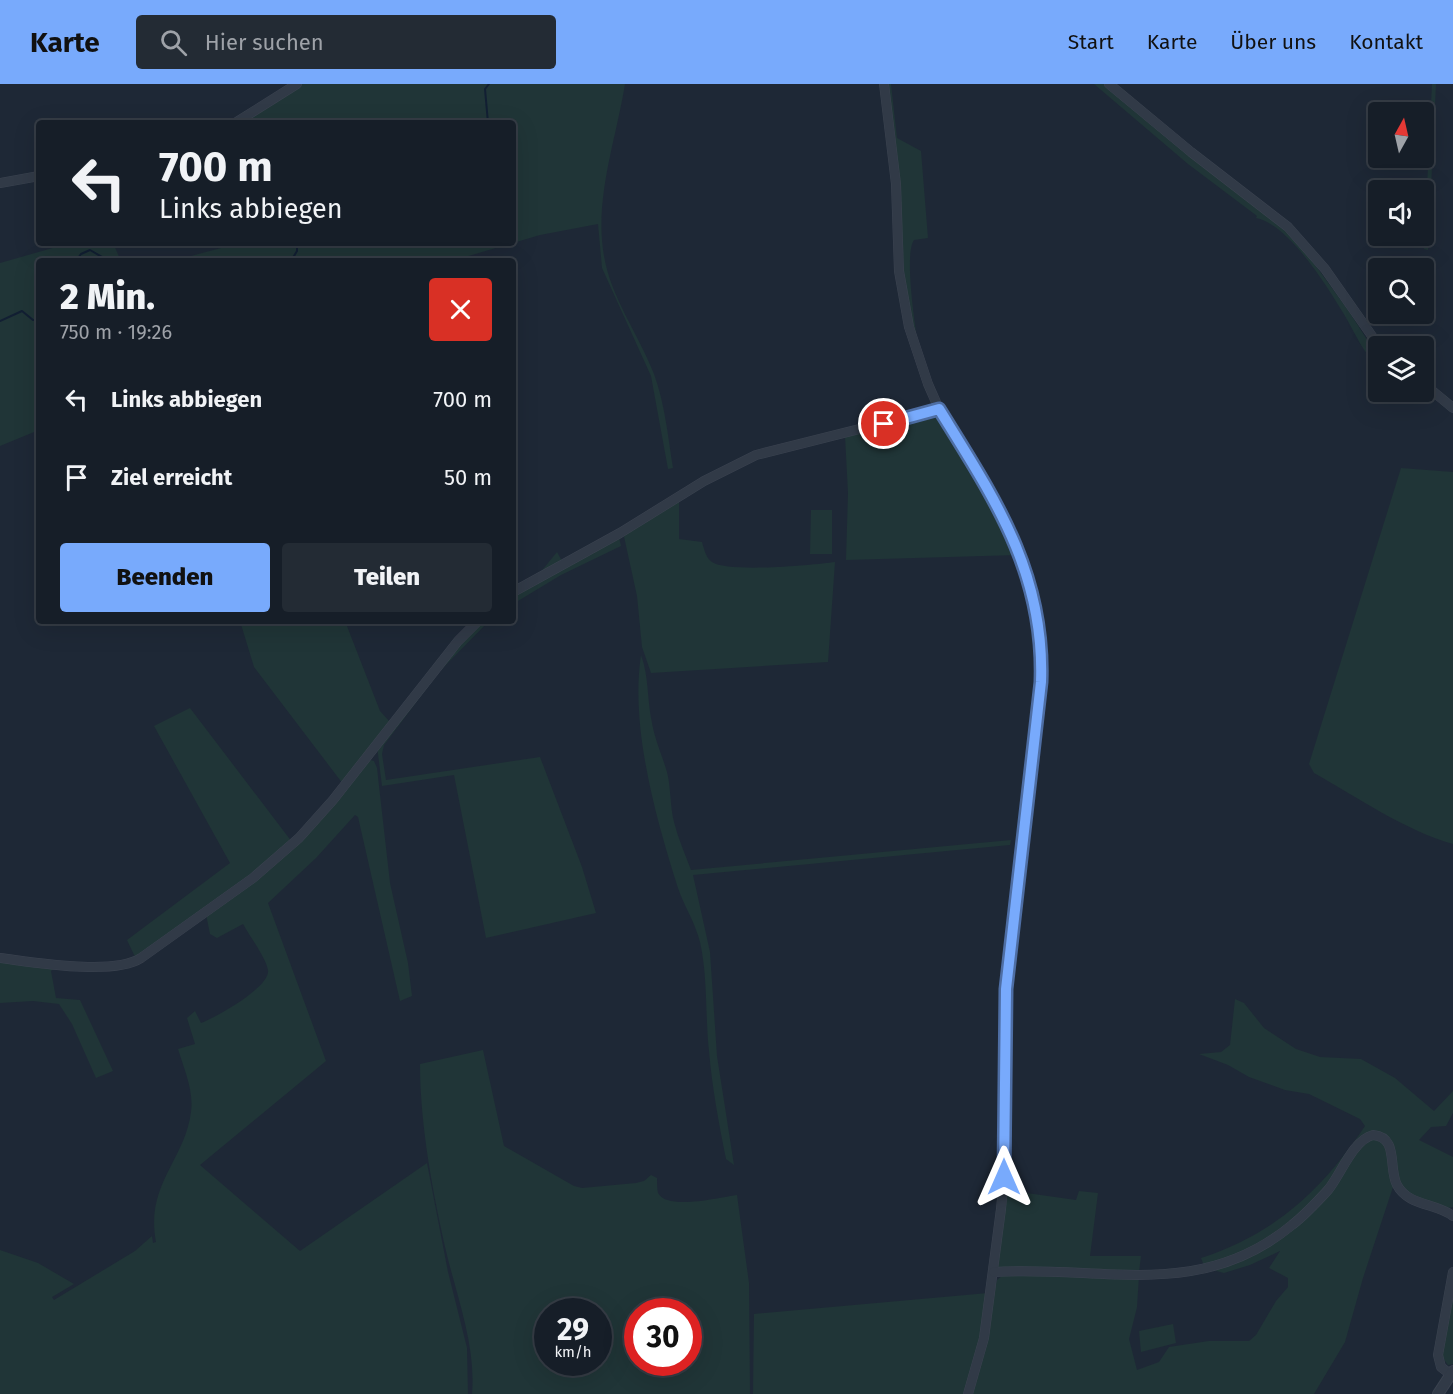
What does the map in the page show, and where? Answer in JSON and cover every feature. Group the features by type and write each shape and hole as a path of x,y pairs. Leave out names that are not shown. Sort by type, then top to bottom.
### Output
{"street":[{"path":"240,120 297,84"},
{"path":"884,84 892,132 903,301 918,357 939,409 993,497 1026,568 1034,600 1041,665 1006,989 1004,1177 994,1272 981,1354 968,1394"},
{"path":"1109,84 1191,152 1288,227 1325,269 1372,336"},
{"path":"0,183 36,177"},
{"path":"1434,393 1453,408"},
{"path":"516,590 620,533 704,482 756,455 939,409"},
{"path":"0,958 96,966 128,963 141,958 253,878 299,838 333,800 458,640 475,624"},
{"path":"994,1272 1152,1275 1222,1266 1258,1250 1293,1224 1328,1189 1361,1142 1373,1134 1384,1138 1389,1145 1392,1171 1400,1190 1413,1199 1450,1212"},
{"path":"1438,1394 1452,1373 1441,1367 1438,1355 1453,1272"}],"green space":[{"path":"301,84 625,84 604,191 602,235 604,256 613,287 658,385 673,468 668,469 651,376 602,268 598,224 516,242 516,120 246,120"},
{"path":"888,84 891,84 897,138 921,151 928,238 914,240 910,260 911,290 918,345 905,290 899,181"},
{"path":"1094,84 1104,84 1281,226 1305,251 1348,310 1368,341 1368,354 1318,275 1295,245 1282,232 1256,218 1257,216 1188,164"},
{"path":"1432,84 1436,84 1434,126 1434,102 1431,102"},
{"path":"1428,168 1432,168 1431,180 1427,180"},
{"path":"60,246 114,246 120,258 36,258 36,431 0,446 0,263"},
{"path":"229,246 503,246 462,258 183,258"},
{"path":"931,415 942,418 994,505 1019,555 846,560 848,493 845,436"},
{"path":"1401,468 1453,472 1453,844 1417,831 1382,813 1314,773 1309,764"},
{"path":"679,497 679,539 702,542 712,562 752,568 835,562 828,662 651,673 642,647 637,596 623,532"},
{"path":"811,510 832,510 832,554 810,554"},
{"path":"619,537 621,546 561,575 516,602 516,592 540,573 557,552 564,565"},
{"path":"241,624 346,624 380,711 390,722 343,784 254,667"},
{"path":"478,624 486,624 439,672 384,745 382,754 386,780 540,757 582,867 596,913 486,938 454,775 382,786 377,746 441,665"},
{"path":"641,655 653,729 667,772 674,822 691,870 1011,840 1010,845 693,875 710,952 717,1056 734,1165 726,1159 714,1092 700,942 678,888 661,833 647,773 639,712"},
{"path":"190,708 292,842 247,880 136,959 127,940 230,863 154,726"},
{"path":"370,760 374,761 377,768 390,883 408,963 412,996 400,1001 358,817 355,815 316,858 268,903 326,1061 200,1165 300,1251 427,1163 448,1272 467,1348 468,1394 0,1394 0,1250 38,1263 74,1284 52,1297 54,1300 135,1251 152,1236 153,1243 156,1242 154,1222 156,1204 181,1145 191,1112 190,1088 178,1049 195,1044 187,1018 195,1011 201,1023 218,1015 252,993 267,977 267,965 243,924 217,938 210,934 206,914 256,878"},
{"path":"0,959 55,967 51,971 56,998 80,1000 113,1071 96,1078 72,1024 59,1004 33,1001 0,1003"},
{"path":"1235,999 1244,1003 1264,1028 1296,1049 1320,1057 1361,1059 1395,1078 1434,1111 1453,1091 1453,1113 1446,1126 1431,1127 1419,1140 1453,1157 1453,1207 1430,1205 1394,1184 1345,1342 1314,1394 971,1394 997,1280 1003,1275 1139,1276 1137,1307 1129,1339 1137,1370 1159,1362 1169,1347 1209,1341 1249,1341 1256,1335 1276,1301 1288,1287 1288,1278 1269,1268 1280,1251 1250,1265 1224,1273 1205,1268 1201,1258 1252,1236 1295,1207 1332,1170 1365,1126 1360,1119 1309,1094 1285,1090 1249,1077 1228,1065 1199,1054 1221,1052 1230,1045"},
{"path":"483,1050 504,1146 574,1186 582,1188 636,1183 644,1181 651,1175 657,1178 658,1193 663,1198 672,1201 695,1202 737,1195 749,1283 750,1394 472,1394 473,1376 469,1341 432,1184 420,1064"},
{"path":"1006,1190 1076,1200 1079,1191 1098,1193 1090,1256 1141,1256 1139,1272 1001,1269 997,1266"},
{"path":"1453,1285 1453,1364 1448,1365 1440,1354"},
{"path":"988,1293 980,1345 964,1394 753,1394 754,1314"},
{"path":"1173,1324 1176,1343 1141,1352 1139,1331"}],"waterway":[{"path":"488,120 485,89 489,84"},
{"path":"293,258 297,246"},
{"path":"78,258 90,250 104,258"},
{"path":"0,321 22,311 36,320"}],"route":[{"path":"884,424 939,409 1005,519 1026,568 1034,600 1040,647 1041,682 1006,989 1004,1177"}]}
